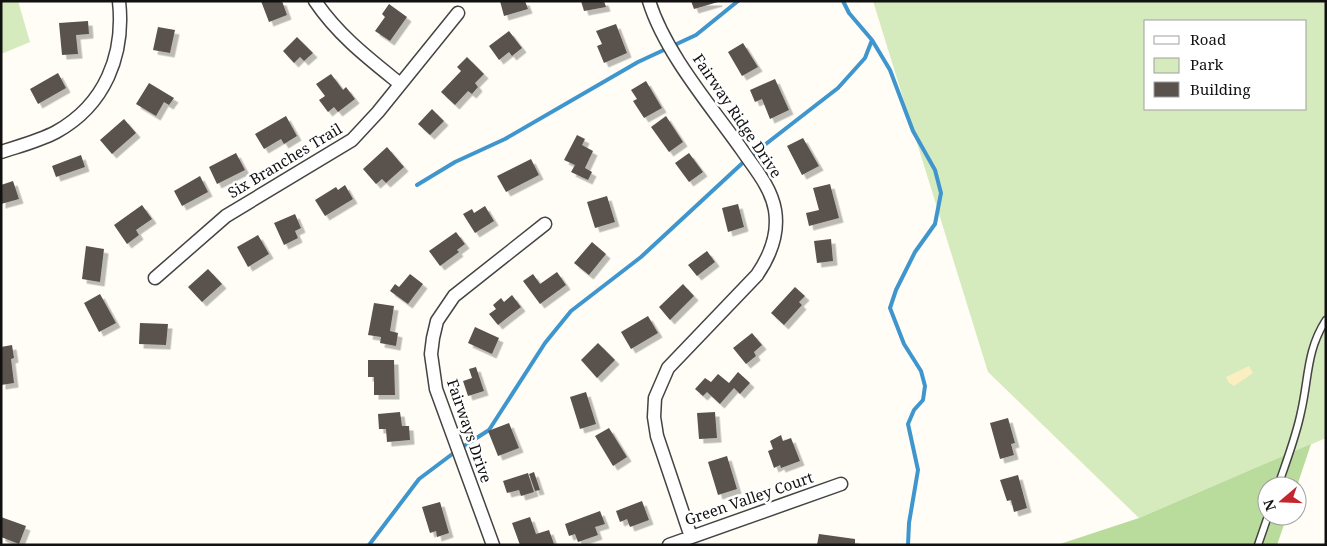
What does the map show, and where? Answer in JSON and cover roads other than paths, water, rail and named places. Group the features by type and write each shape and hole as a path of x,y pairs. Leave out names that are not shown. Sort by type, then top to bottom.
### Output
{"street":[{"path":"1,152 55,132 69,123 103,88 117,56 120,37 119,1"},
{"path":"316,1 328,20 346,40 399,83"},
{"name":"Fairway Ridge Drive","path":"649,1 666,42 763,180 775,211 774,238 764,264 757,275 668,368 655,398 654,416 657,436 691,537"},
{"name":"Six Branches Trail","path":"155,278 226,216 352,140 378,112 399,83 458,13"},
{"name":"Fairways Drive","path":"493,545 436,389 431,354 433,338 437,321 454,296 545,224"},
{"name":"Green Valley Court","path":"669,545 841,484"}],"lane":[{"path":"1281,476 1302,412 1308,362 1317,334 1326,320"},
{"path":"1258,545 1265,526"}],"waterway":[{"path":"417,185 455,162 505,139 638,62 696,35 738,1"},
{"path":"843,1 849,13 872,40 890,70 913,131 935,170 941,193 935,224 915,252 896,290 890,308 904,344 921,371 925,386 923,400 914,410 908,424 918,470 909,523 908,545"},
{"path":"461,448 489,430 545,343 571,311 641,257 749,157 838,88 865,58 872,40"},
{"path":"369,545 419,479 455,452"}]}
